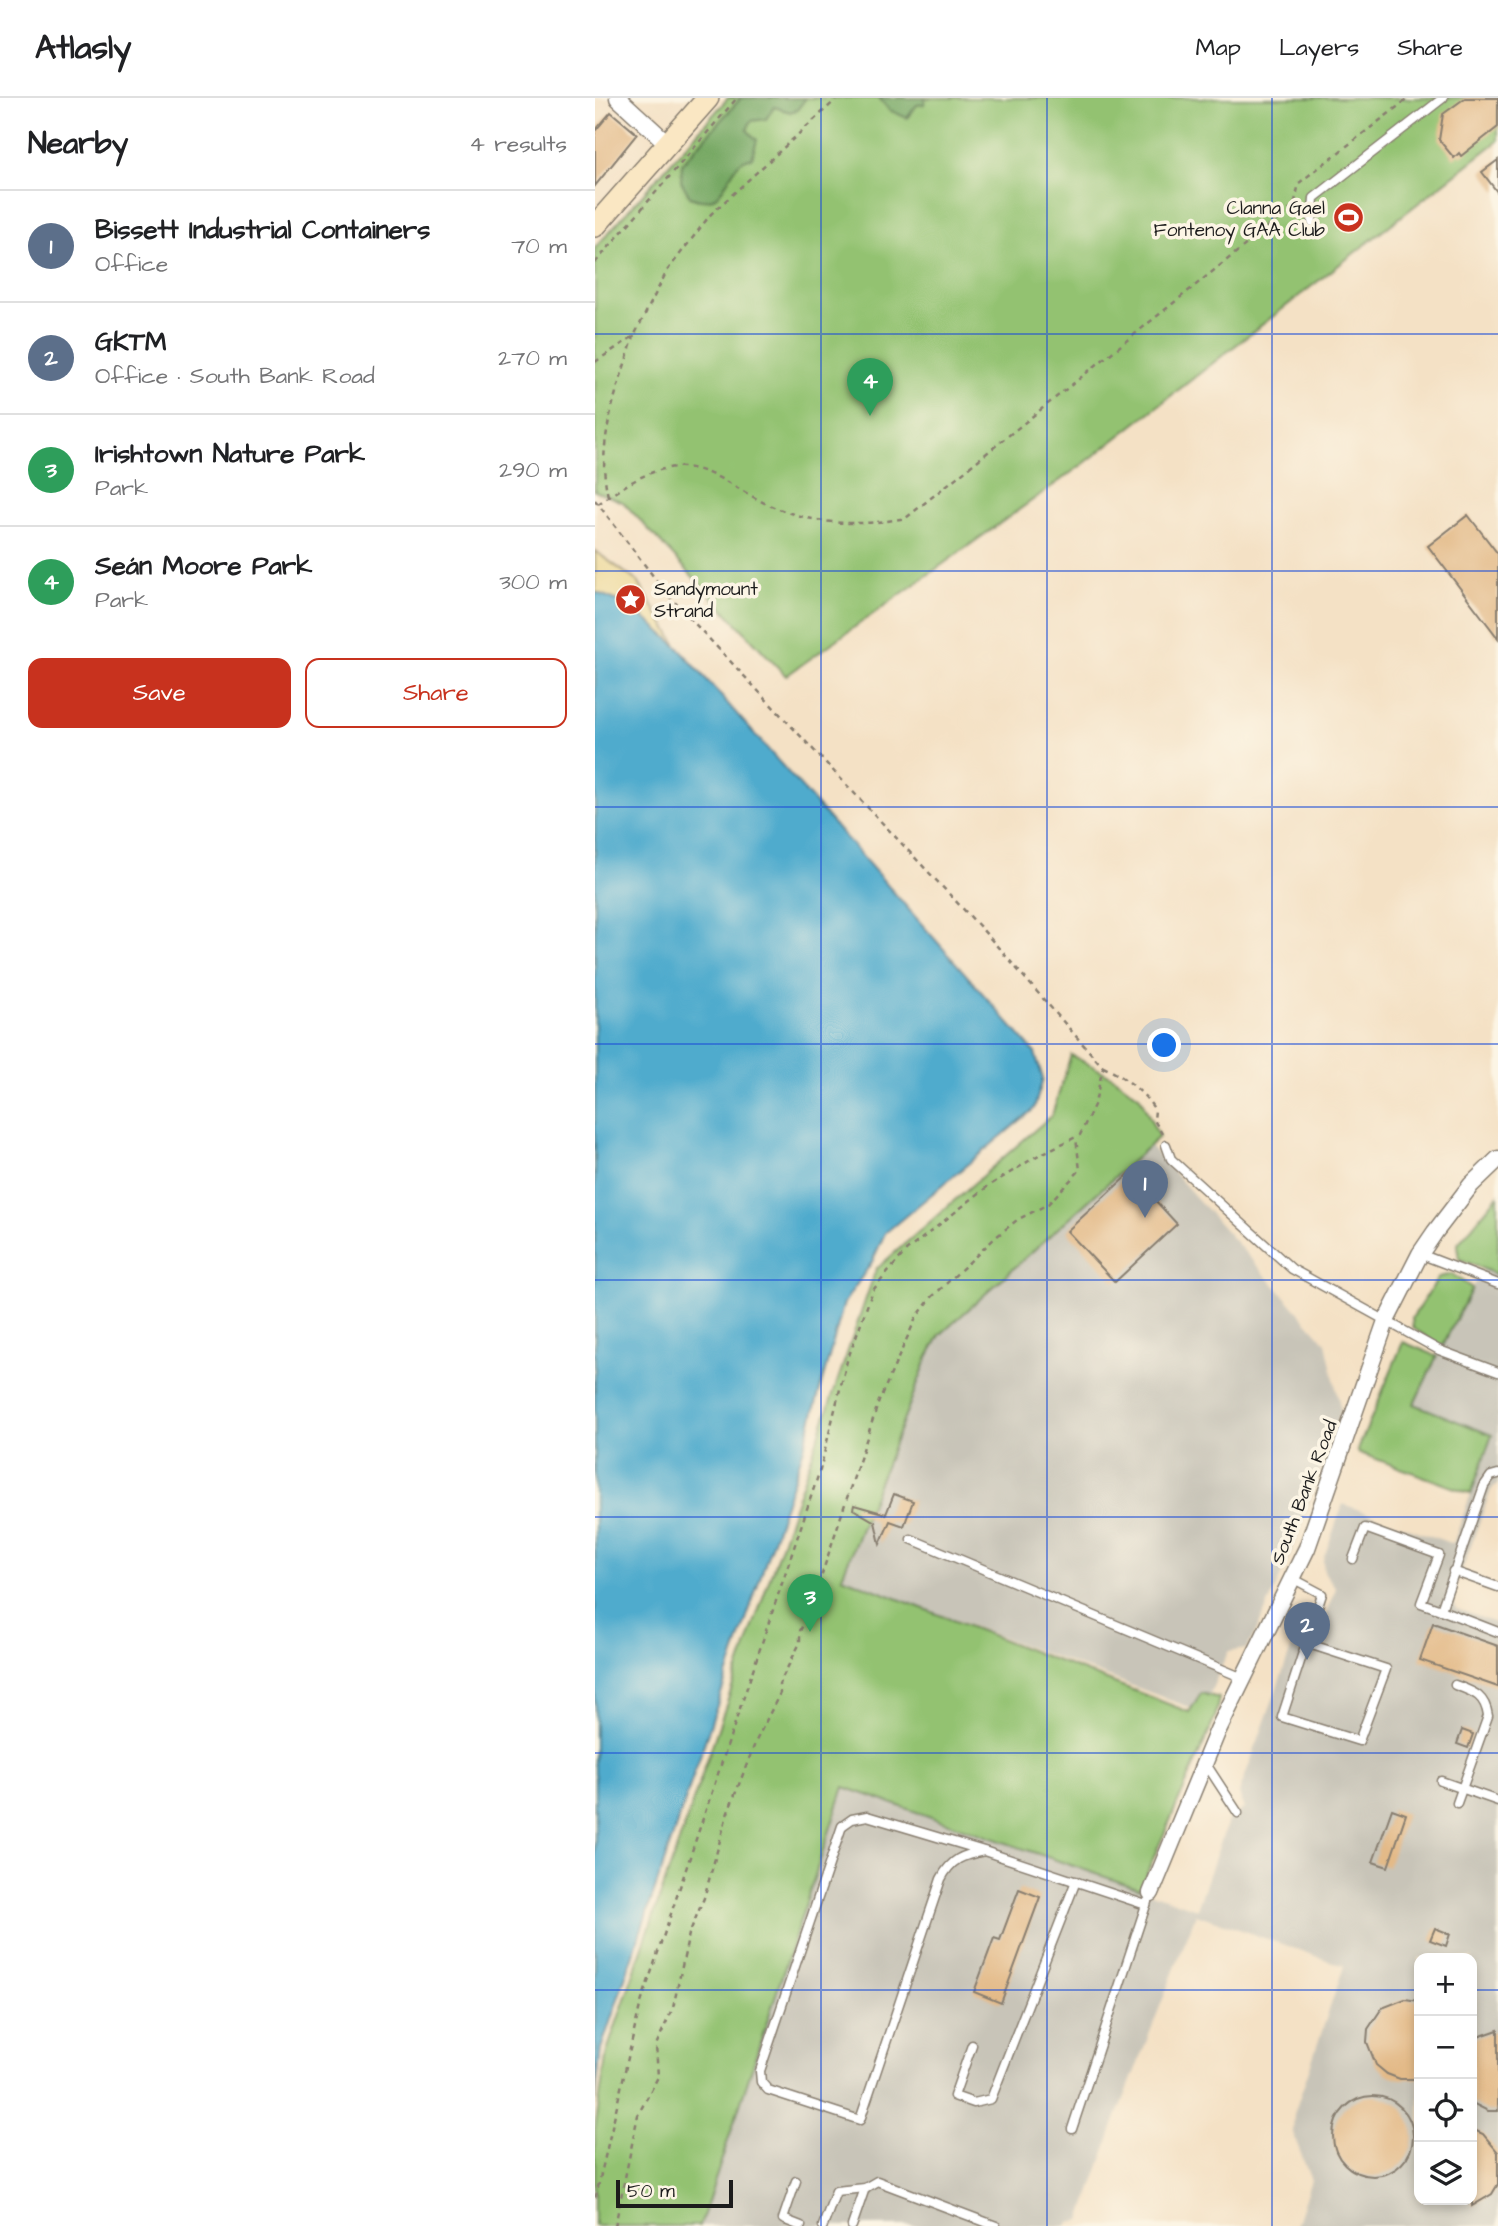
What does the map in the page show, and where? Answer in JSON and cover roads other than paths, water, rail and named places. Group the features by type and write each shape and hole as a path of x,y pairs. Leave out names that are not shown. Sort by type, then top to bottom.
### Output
{"main road":[{"path":"598,215 708,98"}],"street":[{"path":"618,98 667,143"},
{"name":"South Bank Road","path":"1148,1899 1205,1761 1307,1549 1386,1321 1420,1254 1471,1185 1497,1162"}],"lane":[{"path":"1312,222 1314,198 1443,98"},
{"path":"1166,1146 1171,1159 1292,1269 1439,1350 1498,1372"},
{"path":"1420,1254 1498,1284"},
{"path":"1441,1610 1484,1486 1498,1474"},
{"path":"1353,1559 1365,1528 1439,1555 1422,1603 1498,1632"},
{"path":"911,1539 1243,1678"},
{"path":"1453,1571 1498,1587"},
{"path":"1292,1578 1322,1594 1306,1643 1282,1717 1359,1741 1386,1669 1306,1643"},
{"path":"1455,1685 1477,1693 1483,1699 1488,1716 1457,1803"},
{"path":"1205,1761 1238,1813"},
{"path":"1441,1781 1498,1801"},
{"path":"984,1851 960,1856 946,1868 860,2120 768,2090 761,2082 759,2071 842,1826 852,1819 867,1816 984,1851 1076,1881 1148,1899 1072,2129"},
{"path":"972,2045 954,2096 974,2103 991,2099 1076,1881"},
{"path":"796,2181 783,2219 801,2226"},
{"path":"823,2226 837,2191 865,2188 877,2181 996,2226"},
{"path":"852,2226 865,2188"}],"water":[{"path":"595,592 631,606 678,647 1035,1053 1043,1079 1034,1109 885,1233 872,1262 844,1303 803,1451 601,2049 595,2101"}],"place":[{"name":"Clanna Gael Fontenoy GAA Club","path":"1348,218"},
{"name":"Seán Moore Park","path":"870,416"},
{"name":"Sandymount Strand","path":"631,599"},
{"name":"Bissett Industrial Containers","path":"1145,1218"},
{"name":"Irishtown Nature Park","path":"810,1632"},
{"name":"GKTM","path":"1307,1660"}]}
